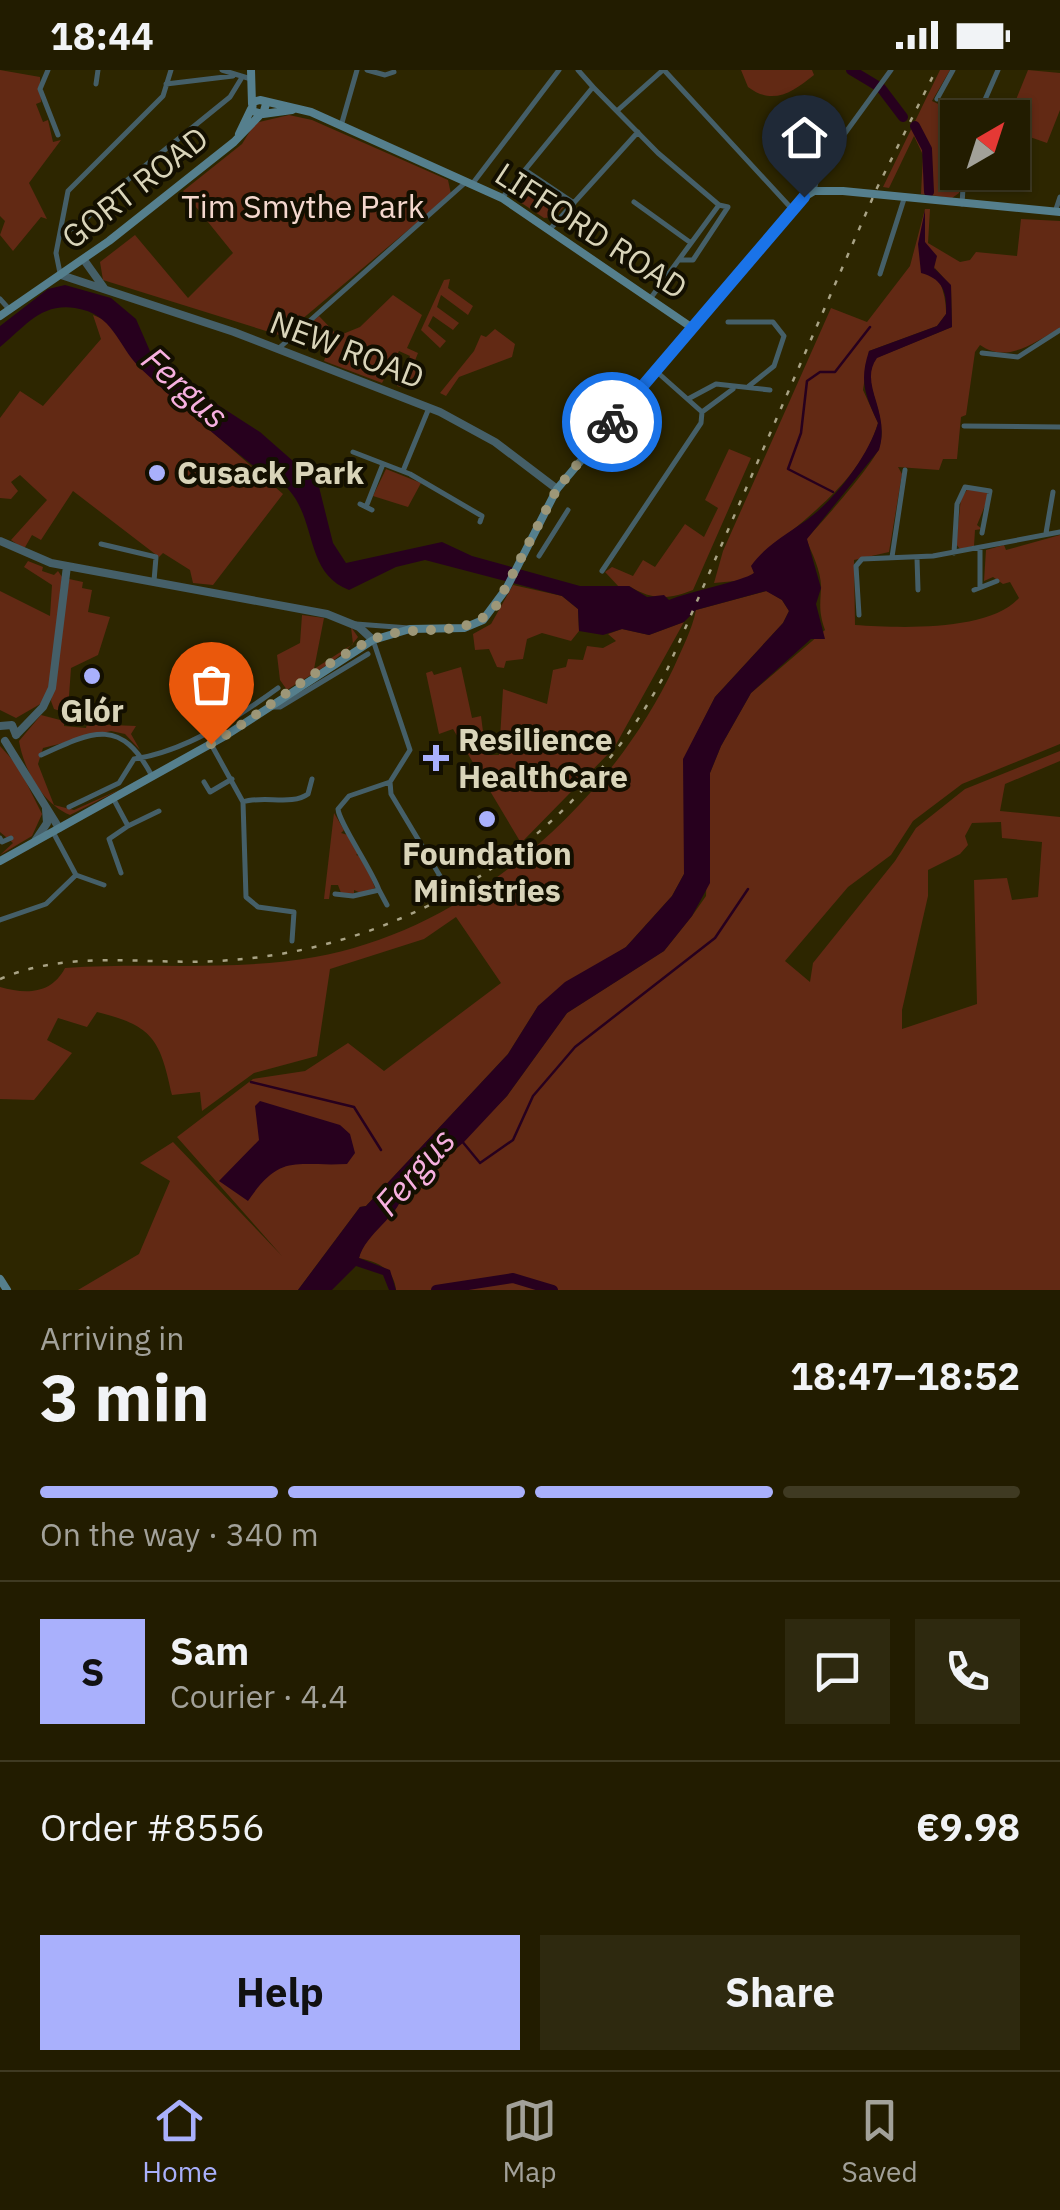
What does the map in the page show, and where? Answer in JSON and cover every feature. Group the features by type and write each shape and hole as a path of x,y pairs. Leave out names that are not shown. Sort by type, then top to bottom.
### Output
{"main road":[{"path":"251,74 264,102 261,115 251,107"},
{"name":"GORT ROAD","path":"238,138 251,107 251,74"},
{"name":"LIFFORD ROAD","path":"264,102 341,126 502,198 551,228 691,328"},
{"path":"251,107 264,102"},
{"name":"LIFFORD ROAD","path":"261,115 296,110"},
{"name":"GORT ROAD","path":"0,316 84,260 238,138 261,115"},
{"path":"0,861 211,744 345,662 372,640 410,629 471,626 492,611 557,489 792,209 814,192 1058,212"},
{"path":"0,1279 7,1290"}],"street":[{"path":"47,70 40,89 58,135"},
{"path":"96,84 98,70"},
{"path":"61,276 56,253 68,191 163,96 171,70"},
{"path":"222,70 240,79"},
{"path":"341,126 357,70"},
{"path":"367,70 385,75 394,72"},
{"path":"278,349 469,182 559,70"},
{"path":"578,70 658,153 727,216 694,260 679,260"},
{"path":"618,110 663,70 792,209"},
{"path":"814,192 819,170 874,90 890,70 901,70"},
{"path":"937,99 953,70"},
{"path":"985,100 998,70"},
{"path":"60,234 80,225 110,195 230,98 240,79 251,74"},
{"path":"166,84 233,76"},
{"path":"502,198 593,87"},
{"path":"551,228 638,132"},
{"path":"525,170 574,202"},
{"path":"962,206 963,190"},
{"path":"1058,212 1060,197"},
{"path":"880,274 904,199"},
{"path":"634,202 691,243"},
{"path":"650,299 718,206"},
{"path":"84,260 104,288"},
{"name":"NEW ROAD","path":"61,276 278,349 429,408 495,442 557,489"},
{"path":"0,299 9,309"},
{"path":"728,322 772,322 784,336 774,366 749,386"},
{"path":"982,354 1018,357 1060,330"},
{"path":"655,370 702,412"},
{"path":"688,399 716,384 770,390"},
{"path":"602,571 694,433 702,412 733,388"},
{"path":"403,472 429,408"},
{"path":"964,426 1060,427"},
{"path":"354,452 403,472 482,516 480,522"},
{"path":"366,507 383,464"},
{"path":"892,557 905,470"},
{"path":"954,553 956,504 965,488 990,490 982,533"},
{"path":"1046,534 1053,492"},
{"path":"539,556 568,510"},
{"path":"536,527 551,536"},
{"path":"859,615 858,560 954,553 1060,532"},
{"path":"0,541 36,559 68,566 327,614 353,624 410,629"},
{"path":"101,544 156,557 153,583"},
{"path":"980,548 977,588 998,581"},
{"path":"917,557 918,590"},
{"path":"6,739 44,707 52,688 68,566"},
{"path":"353,624 372,640 410,742 409,756 390,782 349,796 338,810 340,822 360,846 386,905"},
{"path":"345,662 368,654"},
{"path":"68,807 118,783 134,759 246,712 278,688"},
{"path":"25,721 4,723 6,739 42,800 76,875 104,885"},
{"path":"42,755 75,740 113,733 124,738 152,776"},
{"path":"211,744 243,802 246,897 258,907 294,912 292,941"},
{"path":"204,782 212,795 232,778"},
{"path":"243,802 259,796 300,799 308,794 312,779"},
{"path":"390,782 391,794 440,876 436,879"},
{"path":"113,798 128,826"},
{"path":"42,800 58,816 72,821"},
{"path":"34,842 48,823 42,800"},
{"path":"121,873 109,839 159,811"},
{"path":"0,838 2,842 10,838"},
{"path":"0,920 46,904 76,875"},
{"path":"335,894 353,896 379,890"}],"green space":[{"path":"0,70 40,77 41,102 36,104 43,122 48,120 53,142 61,140 29,183 47,219 41,217 13,251 0,235 5,221 0,216"},
{"path":"741,70 812,70 814,75 790,91 766,96 748,87"},
{"path":"940,70 950,70 932,101 940,105 940,190 959,193 952,198 921,194 923,155 914,136 889,188 883,187"},
{"path":"1028,70 1060,73 1060,110 1047,143 1030,137 1030,100 1016,100"},
{"name":"Tim Smythe Park","path":"289,115 312,120 448,180 451,194 282,336 103,280 100,262 135,235 188,298 233,253 183,191 242,144 255,123"},
{"path":"524,177 566,205 554,217 544,218 514,198 514,189"},
{"path":"925,209 930,209 928,243 960,262 970,260 976,252 1017,256 1021,219 1060,221 1060,328 1010,352 980,345 975,352 966,415 961,417 957,459 943,459 939,470 898,467 902,474 889,552 854,560 855,625 942,625 987,617 1019,598 1010,582 1003,584 993,577 984,581 986,550 1004,545 1006,550 1060,535 1060,744 962,784 913,821 891,855 848,887 785,961 810,982 813,963 895,861 916,828 965,789 1060,751 1060,761 1005,784 1000,811 1060,817 1060,1290 396,1290 384,1268 359,1258 403,1193 409,1193 507,1096 567,1013 664,951 706,896 710,773 751,693 825,630 820,610 820,576 806,539 858,479 879,448 881,424 871,378 876,358 952,327 951,286 934,267 946,305 946,314 937,326 869,351 863,390 878,423 857,466 825,502 752,566 754,573 746,580 714,583 723,551 831,308 867,322 910,266","holes":["1001,822 1002,838 1042,842 1038,897 1012,900 1007,878 974,880 977,1004 902,1029 902,1010 928,896 928,870 960,854 968,845 965,836 972,823"]},
{"path":"450,279 448,288 473,306 468,315 441,295 437,307 459,323 453,330 433,316 428,326 446,341 440,348 421,330 444,280"},
{"path":"393,295 422,315 407,348 418,353 414,363 424,369 401,387 397,386 410,356 399,351 382,383 324,361 330,343 301,331 319,316 338,336 360,327"},
{"name":"Cusack Park","path":"93,315 114,324 162,388 283,494 213,585 193,583 190,570 163,553 159,557 73,491 41,540 32,535 24,549 11,540 47,500 20,475 11,482 18,491 11,499 0,498 0,418 20,391 43,406 101,339"},
{"path":"495,329 515,344 512,357 459,377 446,396 440,393 474,351 481,335 486,337"},
{"path":"729,449 751,458 693,590 660,597 629,586 620,588 605,572 612,567 633,576 643,560 655,567 685,524 704,537 718,508 705,500"},
{"path":"386,469 421,483 408,507 373,496"},
{"path":"984,489 989,496 977,525 982,529 975,530 974,546 960,549 956,544 961,498 967,490"},
{"path":"28,561 54,575 58,571 62,577 50,685 42,703 16,718 0,710 0,591 50,616 52,585 24,567"},
{"path":"69,579 83,582 82,588 92,590 88,612 110,617 98,655 71,668 68,710 72,715 54,709 51,701"},
{"path":"513,585 562,596 578,609 579,631 571,641 542,633 527,639 523,659 506,661 504,668 497,667 489,649 475,650 473,634 491,624"},
{"path":"767,591 782,600 789,611 783,623 715,697 684,759 684,874 672,896 626,947 538,1006 508,1054 366,1206 360,1207 298,1290 78,1290 139,1254 170,1181 140,1163 173,1142 282,1256 177,1137 253,1079 305,1071 348,1043 384,1071 501,983 456,917 424,939 330,969 317,1056 254,1073 202,1111 200,1092 172,1095 158,1048 143,1030 97,1012 87,1027 58,1018 47,1040 72,1053 34,1100 0,1099 0,987 19,991 45,988 65,968 284,962 372,942 426,920 479,890 528,854 612,767 646,718 674,667 696,610"},
{"path":"302,615 324,618 314,669 351,645 287,690 280,680 277,655 300,643"},
{"path":"684,622 614,748 521,843 453,729 439,734 426,673 432,671 434,675 461,667 472,718 481,716 486,755 499,755 503,689 547,704 553,670 566,667 568,659 583,660 587,646 603,648 616,641 608,634 622,629 649,635"},
{"path":"41,715 64,721 64,726 136,726 131,734 140,750 125,734 111,731 43,748 38,764 54,805 30,774 19,741"},
{"path":"0,746 18,766 42,814 32,836 0,855 13,843 0,832"},
{"path":"121,789 70,815 54,805 74,810"},
{"path":"334,813 344,830 341,833 348,835 359,852 356,855 363,857 375,888 361,893 354,890 354,894 341,893 338,885 331,885 329,899 324,899"}],"water":[{"path":"925,210 925,242 937,256 934,268 951,285 952,327 877,358 872,368 872,388 881,422 879,450 807,539 821,588 816,604 825,639 811,639 751,693 721,746 710,773 710,883 692,916 664,951 567,1013 507,1096 464,1142 403,1194 359,1258 390,1270 396,1290 389,1290 383,1275 356,1266 332,1290 298,1290 360,1207 366,1206 508,1054 538,1006 565,982 626,947 672,896 684,874 683,759 715,697 783,623 789,611 782,600 766,591 696,610 684,622 649,635 622,629 603,635 579,631 578,609 562,596 425,560 396,567 349,590 325,572 298,503 289,490 251,464 167,393 140,368 98,317 75,308 52,309 34,318 0,347 0,326 48,289 65,285 111,298 136,319 153,358 170,374 260,432 318,483 333,543 346,563 442,542 472,556 580,586 629,586 647,597 664,595 669,600 754,573 751,566 757,558 823,506 860,460 878,423 865,388 869,351 937,326 946,314 942,288 921,273 918,244"},
{"path":"260,1101 340,1125 350,1134 355,1153 347,1164 302,1164 280,1169 248,1201 219,1181 259,1140 255,1106"}],"waterway":[{"name":"Fergus","path":"851,70 881,88 903,117"},
{"name":"Fergus","path":"915,126 927,149 929,192"},
{"path":"833,492 788,469 801,433 807,381 820,372 835,372 870,327"},
{"path":"461,1140 480,1163 513,1140 533,1096 575,1047 715,938 748,889"},
{"path":"251,1082 354,1107 381,1150"},
{"path":"436,1290 513,1278 553,1290"}],"railway":[{"path":"0,979 26,970 80,961 217,961 288,953 356,935 421,909 481,876 536,834 586,786 630,731 667,670 877,188 936,70"}],"way so far":[{"path":"211,744 372,640 410,629 464,628 483,620 506,589 557,489 574,474 612,422"}],"place":[{"name":"Cusack Park","path":"157,473"},
{"name":"Glór","path":"92,676"},
{"name":"Resilience HealthCare","path":"436,758"},
{"name":"Foundation Ministries","path":"487,819"}],"route":[{"path":"612,422 804,197"}]}
